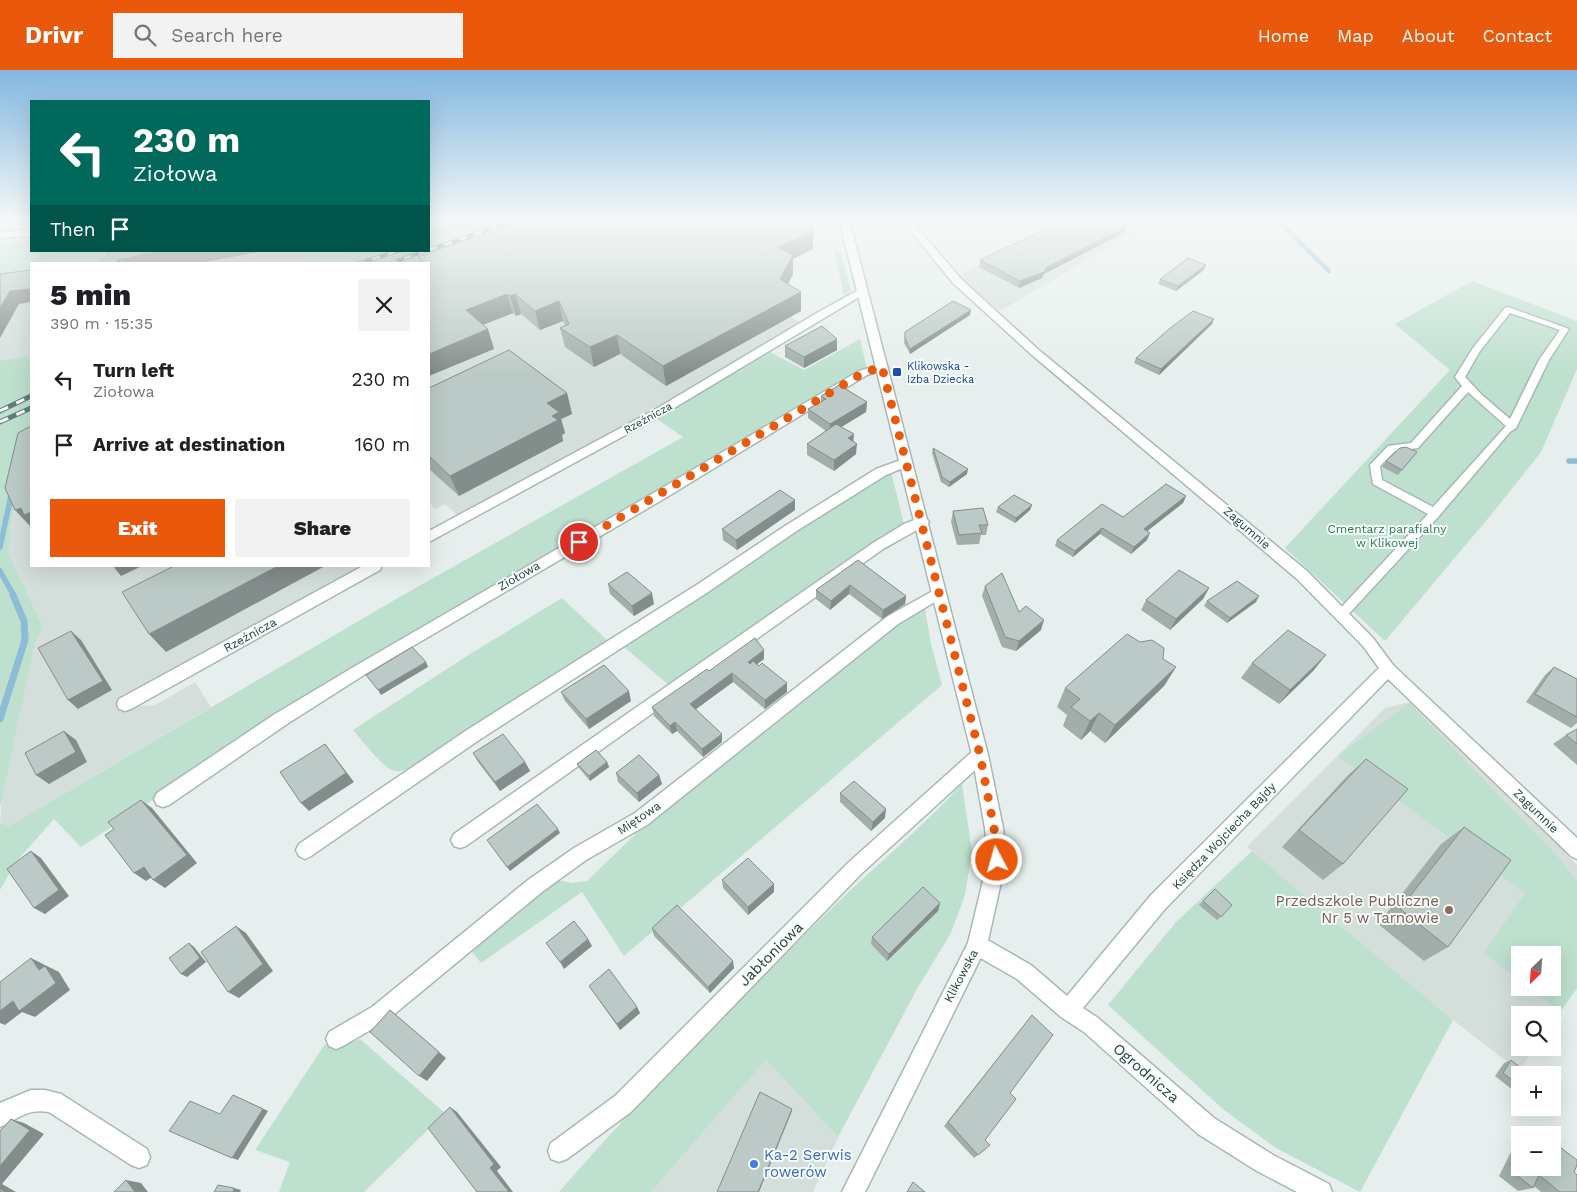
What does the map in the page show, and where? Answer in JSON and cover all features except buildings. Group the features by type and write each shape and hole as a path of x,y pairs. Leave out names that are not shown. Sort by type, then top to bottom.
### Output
{"street":[{"name":"Klikowska","path":"853,1192 977,945 997,860 994,828 980,755 857,271"},
{"name":"Zagumnie","path":"949,271 957,281 1036,353 1302,575 1368,642 1388,669 1577,850"},
{"name":"Rzeźnicza","path":"430,536 685,398 811,320 862,291"},
{"path":"1341,615 1435,512 1506,430 1512,426 1544,360 1565,329 1508,310 1476,350 1460,377 1468,387 1512,426"},
{"name":"Ziołowa","path":"164,799 281,719 421,634 662,494 863,373 882,367"},
{"path":"1435,512 1376,481 1376,465 1392,448 1414,446 1468,387"},
{"path":"305,850 465,740 703,588 790,529 881,472 906,462"},
{"path":"460,840 878,546 909,527 922,522"},
{"name":"Rzeźnicza","path":"125,704 373,567"},
{"name":"Miętowa","path":"336,1039 379,1014 535,886 580,854 642,819 893,620 938,593"},
{"name":"Księdza Wojciecha Bajdy","path":"1068,1010 1158,902 1388,669"},
{"name":"Jabłoniowa","path":"559,1150 623,1104 855,868 980,755"},
{"name":"Ogrodnicza","path":"977,945 1024,972 1068,1010 1091,1025 1206,1126 1265,1163 1321,1192"},
{"path":"0,1116 25,1102 38,1099 53,1102 139,1157"}],"shaded area":[{"path":"430,271 711,271 800,322 641,416 458,516 445,504 435,509 430,504"},
{"path":"967,271 1068,271 1000,311 958,276"},
{"path":"30,281 30,356 0,360 0,284"},
{"path":"30,458 30,567 363,567 136,694 141,706 155,705 195,682 211,707 9,826 0,823 3,787 34,646 43,627 9,554 11,522 23,471"},
{"name":"Przedszkole Publiczne Nr 5 w Tarnowie","path":"1410,702 1551,837 1577,865 1577,988 1561,1011 1561,1006 1511,1006 1511,1056 1529,1056 1522,1066 1513,1066 1453,1020 1247,847 1385,708"},
{"path":"766,1060 838,1137 813,1192 651,1192"}],"green space":[{"path":"0,271 30,271 30,281 0,278"},
{"path":"839,271 845,271 851,291 844,295"},
{"name":"Cmentarz parafialny w Klikowej","path":"1472,281 1577,321 1577,369 1541,452 1385,641 1285,548 1450,370 1395,324"},
{"path":"860,339 867,369 829,388 439,619 270,723 81,847 54,819 15,863 0,890 0,823 9,826 396,599 683,437 657,419 768,351 804,370"},
{"path":"30,356 30,458 23,471 11,522 9,554 43,627 34,646 0,808 0,360"},
{"path":"891,471 904,525 671,687 623,646 805,524"},
{"path":"562,598 608,641 427,758 407,769 395,771 379,760 353,730 470,654"},
{"path":"925,609 931,644 942,685 624,956 582,892 481,963 470,949 557,880 572,883 587,881 648,822 896,624 913,613"},
{"path":"1409,703 1554,852 1577,881 1577,988 1561,1011 1561,1006 1552,1006 1539,996 1561,996 1561,946 1511,946 1511,974 1484,953 1525,893 1338,756"},
{"path":"962,784 972,852 965,895 951,933 917,989 838,1137 766,1060 651,1192 559,1192 625,1118 763,975 931,816"},
{"path":"1252,851 1453,1020 1360,1192 1276,1148 1224,1110 1108,1005 1176,922"},
{"path":"360,1039 445,1113 364,1192 279,1192 290,1162 255,1150 325,1044 338,1049"}],"waterway":[{"path":"1569,461 1577,461"},
{"path":"0,547 12,491"},
{"path":"0,571 14,596"},
{"path":"0,719 25,640 24,621 13,595"}],"railway":[{"path":"0,411 30,396"},
{"path":"0,422 30,408"}],"place":[{"name":"Klikowska - Izba Dziecka","path":"897,372"},
{"name":"Przedszkole Publiczne Nr 5 w Tarnowie","path":"1449,910"},
{"name":"Ka-2 Serwis rowerów","path":"754,1164"}],"route":[{"path":"579,542 863,373 882,367 980,755 994,828 997,860"}]}
